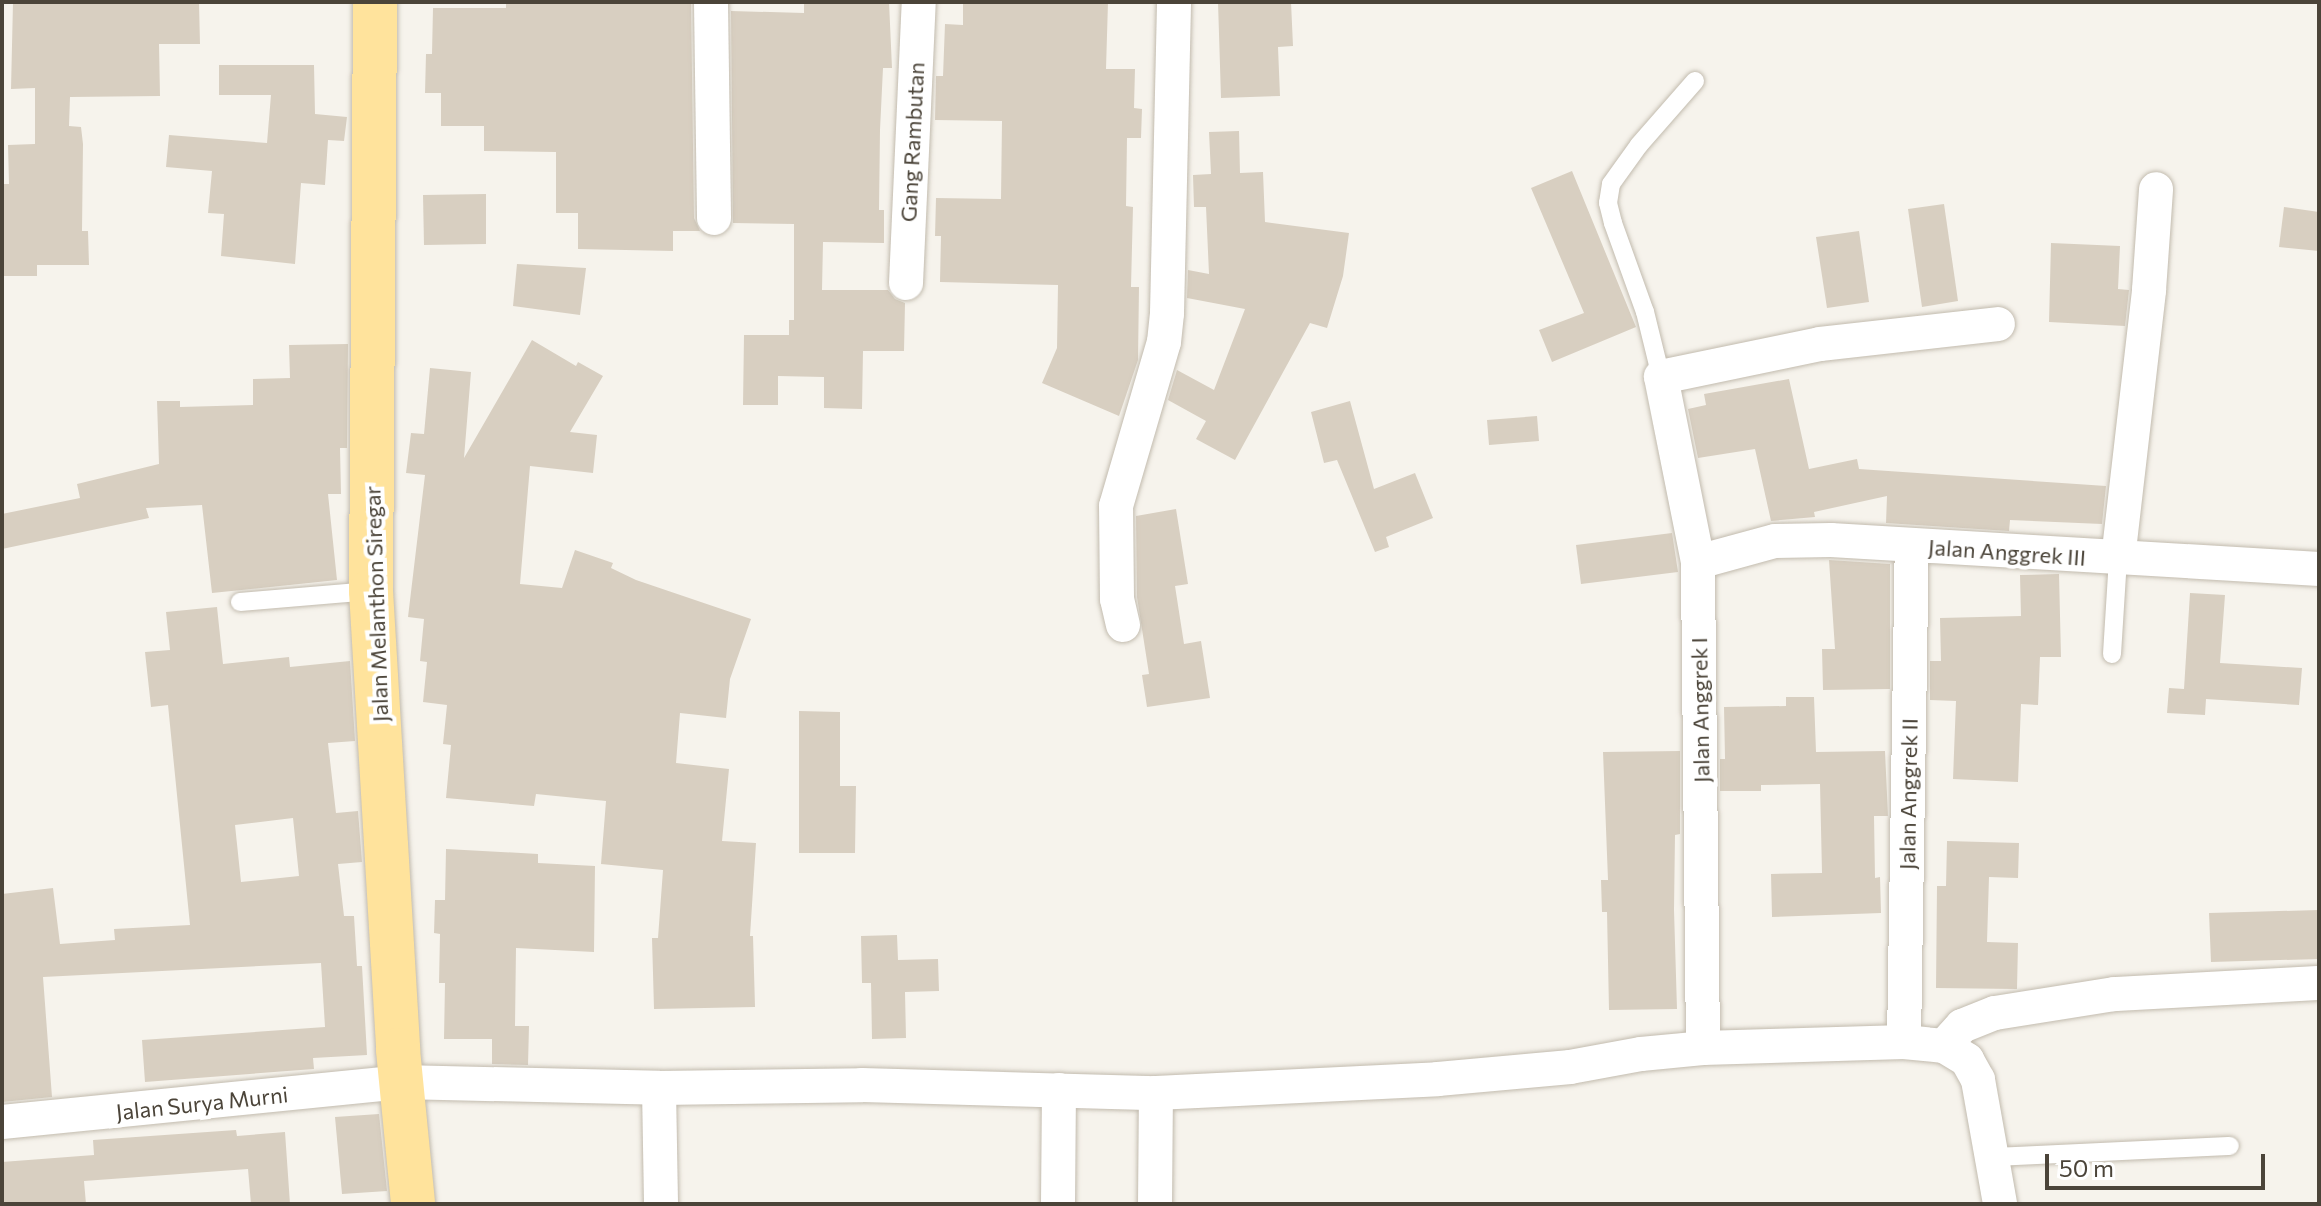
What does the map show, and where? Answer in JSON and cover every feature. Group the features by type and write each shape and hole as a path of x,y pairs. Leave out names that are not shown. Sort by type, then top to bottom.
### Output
{"main road":[{"name":"Jalan Melanthon Siregar","path":"375,2 371,591 401,1082 413,1204"}],"street":[{"path":"711,2 714,218"},
{"name":"Gang Rambutan","path":"906,283 919,2"},
{"path":"1123,625 1117,599 1118,492 1164,342 1167,313 1174,2"},
{"path":"2118,559 2149,290 2156,189"},
{"path":"1661,377 1820,344 1998,324"},
{"name":"Jalan Anggrek I","path":"1661,377 1698,562 1703,1048"},
{"name":"Jalan Anggrek III","path":"1698,562 1775,541 1831,540 2319,569"},
{"name":"Jalan Anggrek II","path":"1904,1042 1912,546"},
{"path":"2000,1204 1978,1080 1967,1060 1944,1046 1962,1026 1995,1013 2115,994 2319,983"},
{"name":"Jalan Surya Murni","path":"2,1122 401,1082 659,1088 862,1085 1156,1093 1452,1078 1570,1067 1641,1054 1703,1048 1904,1042 1944,1046"},
{"path":"659,1088 661,1204"},
{"path":"1058,1204 1059,1090"},
{"path":"1155,1204 1156,1093"}],"lane":[{"path":"1661,377 1645,312 1613,223 1609,193 1620,168 1695,81"},
{"path":"2112,654 2118,559"},
{"path":"240,602 371,591"},
{"path":"1993,1157 2230,1146"}],"building":[{"path":"13,2 199,3 200,44 159,44 160,96 70,97 69,126 81,127 83,144 82,231 88,231 89,265 37,265 37,276 2,276 2,184 9,184 8,145 35,144 35,88 11,89"},
{"path":"506,2 691,2 694,218 700,231 673,231 673,251 578,249 578,213 556,213 556,152 484,151 484,126 441,126 441,93 425,93 426,54 432,54 433,8 506,8"},
{"path":"804,2 889,2 892,68 883,68 880,130 879,210 884,210 884,243 823,242 822,290 888,290 895,299 905,303 904,351 863,351 862,409 824,408 824,377 778,376 778,405 743,405 744,335 789,335 789,320 794,320 794,224 733,223 731,11 804,13"},
{"path":"963,2 1108,2 1106,69 1135,69 1134,108 1142,109 1141,138 1127,138 1126,206 1133,207 1131,287 1139,287 1138,360 1119,416 1042,383 1057,348 1058,285 940,282 941,236 935,236 936,198 1001,199 1002,121 935,120 936,76 943,76 945,24 963,25"},
{"path":"1218,2 1291,2 1293,46 1278,47 1280,96 1221,98"},
{"path":"219,65 314,65 315,114 347,117 344,141 328,140 325,185 301,183 295,264 221,256 224,214 208,213 212,171 166,167 169,135 267,143 271,95 219,95"},
{"path":"1239,131 1240,173 1263,172 1265,222 1349,233 1343,276 1327,328 1310,323 1235,460 1196,439 1206,421 1168,400 1177,370 1214,390 1245,309 1187,298 1188,270 1209,274 1206,207 1194,207 1193,175 1211,174 1209,132"},
{"path":"1572,171 1636,327 1552,362 1539,330 1584,313 1531,188"},
{"path":"486,194 486,244 424,245 423,195"},
{"path":"1944,204 1958,301 1922,307 1908,209"},
{"path":"2284,207 2319,212 2319,251 2279,247"},
{"path":"1859,231 1869,302 1827,308 1816,237"},
{"path":"2051,243 2120,246 2118,289 2129,290 2125,326 2049,322"},
{"path":"517,264 586,268 580,315 513,306"},
{"path":"532,340 576,366 578,362 603,376 570,432 597,435 593,473 530,466 520,584 562,588 575,550 613,563 611,568 636,580 751,619 730,679 726,718 680,713 676,763 729,769 722,841 756,843 750,936 753,936 755,1007 654,1009 652,938 658,938 663,870 601,864 606,801 536,794 534,806 446,798 451,745 443,744 447,705 423,702 427,662 420,661 424,619 408,617 425,475 406,473 411,433 424,434 430,368 471,372 464,458"},
{"path":"348,344 347,448 340,448 341,494 328,494 337,580 212,593 202,505 146,508 149,518 2,549 2,514 80,498 77,484 159,464 157,401 180,401 180,407 253,405 253,379 290,378 289,345"},
{"path":"1789,379 1809,469 1857,459 1859,469 2106,486 2102,524 2010,520 2009,531 1886,523 1887,496 1814,512 1815,517 1771,521 1755,449 1698,458 1688,409 1706,405 1704,394"},
{"path":"1350,401 1374,489 1415,473 1433,518 1386,537 1389,547 1375,552 1337,460 1324,463 1311,412"},
{"path":"1537,416 1539,441 1489,445 1487,420"},
{"path":"1176,509 1188,584 1175,586 1184,644 1201,641 1210,698 1147,707 1142,675 1149,674 1137,597 1136,516"},
{"path":"1672,533 1678,572 1581,584 1576,545"},
{"path":"1829,560 1890,564 1890,689 1823,690 1822,649 1835,649"},
{"path":"2059,574 2061,657 2040,657 2038,705 2021,704 2018,782 1953,779 1956,701 1930,700 1930,661 1941,661 1940,618 2021,616 2020,575"},
{"path":"2190,593 2225,595 2220,663 2302,668 2299,705 2206,699 2205,715 2167,713 2169,688 2184,689"},
{"path":"217,607 223,664 289,657 290,667 350,661 355,741 328,743 336,813 358,811 362,862 338,864 344,916 354,916 357,966 362,966 367,1055 313,1058 314,1069 145,1082 142,1040 325,1027 321,963 43,977 52,1097 2,1102 2,894 53,888 60,944 115,940 114,929 190,925 168,705 151,707 145,652 170,650 166,612","holes":["293,818 299,876 241,882 235,825"]},
{"path":"1786,697 1814,697 1816,752 1885,751 1888,816 1874,816 1875,878 1880,877 1881,913 1772,917 1771,874 1822,873 1820,784 1761,785 1761,791 1720,791 1720,759 1725,759 1724,707 1786,706"},
{"path":"799,711 840,712 840,786 856,786 855,853 799,853"},
{"path":"1680,751 1680,834 1675,835 1674,910 1677,1009 1609,1010 1607,912 1602,912 1601,880 1608,880 1603,752"},
{"path":"1947,841 2019,843 2018,878 1989,877 1987,942 2018,943 2017,989 1936,988 1937,886 1946,886"},
{"path":"446,849 538,854 538,863 595,866 594,952 516,948 515,1026 529,1026 528,1065 492,1064 492,1039 444,1039 445,983 439,983 440,934 434,933 435,900 445,900"},
{"path":"2319,910 2319,959 2211,962 2209,913"},
{"path":"897,935 898,960 938,959 939,991 905,992 906,1038 872,1039 871,983 862,983 861,936"},
{"path":"379,1114 387,1191 342,1194 335,1117"},
{"path":"236,1130 237,1136 285,1132 290,1204 251,1204 248,1169 84,1181 86,1204 2,1204 2,1162 94,1155 93,1140"}]}
